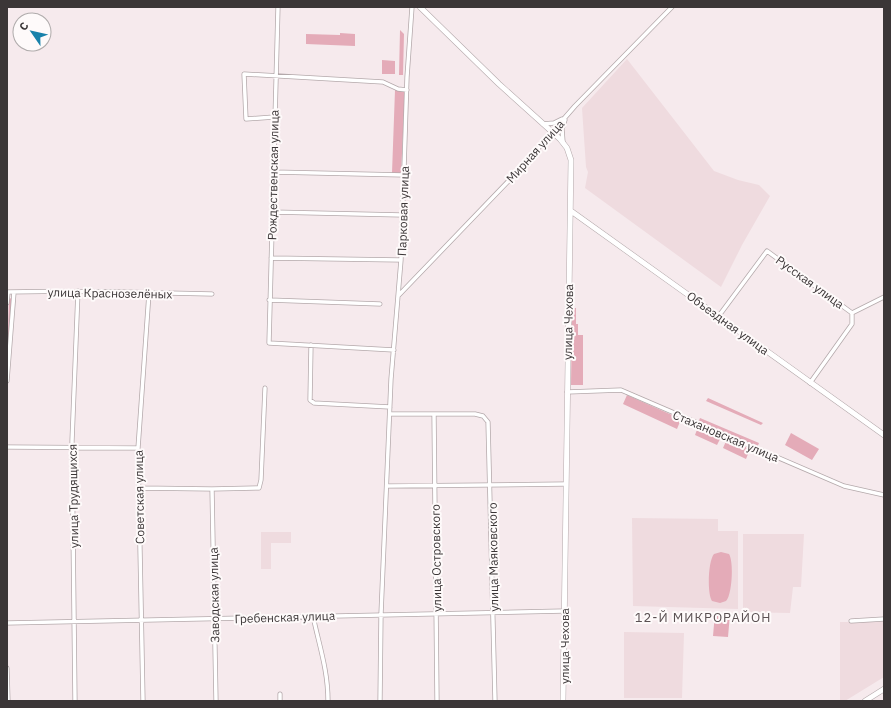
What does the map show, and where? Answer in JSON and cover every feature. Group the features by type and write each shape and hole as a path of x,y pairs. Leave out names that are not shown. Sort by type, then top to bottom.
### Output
{"main road":[{"name":"улица Чехова","path":"420,7 499,84 563,142 571,160 563,701"},
{"name":"Объездная улица","path":"571,211 884,435"},
{"path":"865,701 884,689"}],"street":[{"name":"Рождественская улица","path":"278,7 268,343 311,344"},
{"name":"Парковая улица","path":"380,701 381,614 390,407 401,260 407,90 412,7"},
{"name":"Мирная улица","path":"398,296 521,168 566,116 672,7"},
{"path":"274,117 246,119 244,74 383,82 398,89 407,90"},
{"path":"543,124 554,123 566,116"},
{"path":"563,142 562,129 566,116"},
{"path":"273,172 404,176"},
{"path":"272,212 402,215"},
{"name":"Русская улица","path":"718,317 767,251 852,313"},
{"path":"271,258 401,260"},
{"name":"улица Краснозелёных","path":"7,292 78,291 212,294"},
{"name":"улица Трудящихся","path":"75,701 72,447 78,291"},
{"path":"7,292 7,304"},
{"path":"7,381 14,292"},
{"name":"Советская улица","path":"143,701 140,488 138,448 149,292"},
{"path":"810,383 852,324 852,313 884,297"},
{"path":"269,300 380,304"},
{"path":"390,407 314,403 310,400 311,344 394,350"},
{"path":"140,488 259,488 261,480 265,388"},
{"name":"Стахановская улица","path":"567,392 622,390 844,486 884,495"},
{"path":"390,414 434,414"},
{"name":"улица Маяковского","path":"434,414 475,414 483,416 488,422 490,428 495,701"},
{"name":"улица Островского","path":"434,414 437,701"},
{"path":"7,447 138,448"},
{"path":"387,486 566,484"},
{"name":"Заводская улица","path":"212,489 216,701"},
{"name":"Гребенская улица","path":"7,623 564,611"},
{"path":"313,616 324,655 328,701"},
{"path":"851,621 884,619"},
{"path":"7,668 8,701"},
{"path":"280,694 280,701"}],"shaded area":[{"path":"400,30 404,34 403,75 399,75"},
{"path":"340,33 355,34 355,46 306,44 306,34 340,35"},
{"path":"627,59 714,171 738,180 759,185 770,196 742,245 721,287 585,188 588,172 586,167 582,108"},
{"path":"382,60 395,61 395,74 382,74"},
{"path":"395,90 405,91 401,174 392,173"},
{"path":"9,298 13,299 7,369"},
{"path":"572,308 576,308 578,335 583,335 583,385 571,385"},
{"path":"627,395 681,419 677,429 623,404"},
{"path":"708,398 763,423 761,425 706,401"},
{"path":"700,418 759,443 757,448 698,423"},
{"path":"698,427 721,437 717,445 695,435"},
{"path":"791,433 819,449 812,460 785,445"},
{"path":"727,439 750,449 746,459 723,448"},
{"path":"632,518 718,519 718,531 738,531 738,609 633,606"},
{"path":"261,532 291,532 291,543 271,543 271,569 261,569"},
{"path":"743,534 804,534 801,587 793,587 790,613 743,612"},
{"path":"721,552 729,554 731,558 732,571 731,586 728,598 726,601 720,603 712,601 710,597 709,578 710,563 712,558 714,554"},
{"path":"715,613 730,614 728,637 713,636"},
{"path":"840,622 884,622 884,677 845,701 840,701"},
{"path":"624,632 684,633 682,698 624,698"}],"district":[{"name":"12-Й МИКРОРАЙОН","path":"703,617"}]}
